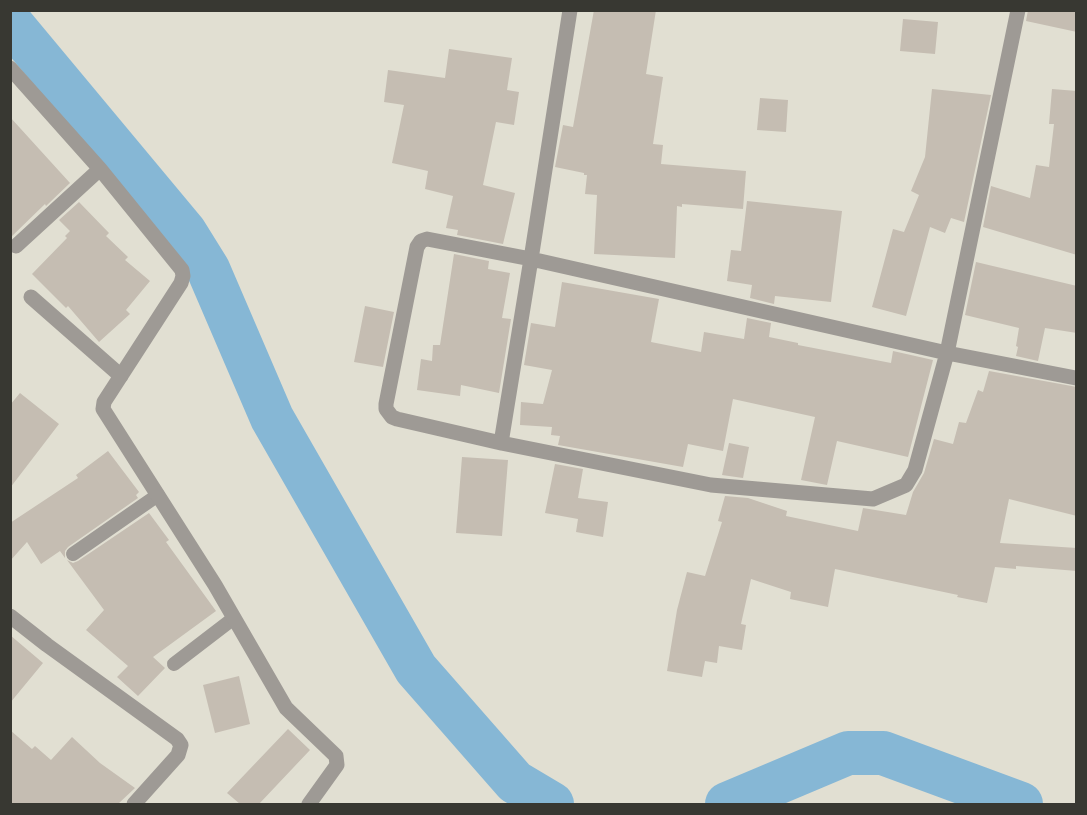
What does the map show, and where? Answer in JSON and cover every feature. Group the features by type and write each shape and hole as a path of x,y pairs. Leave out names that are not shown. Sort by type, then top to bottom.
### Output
{"street":[{"path":"501,443 570,10"},
{"path":"1017,10 947,353 915,470 906,485 873,499 711,485 501,443 397,419 388,413 386,404 417,247 421,241 427,239 531,259 947,353 1077,378"},
{"path":"10,68 100,169 183,273 181,283 104,402 103,409 234,618 286,708 337,758 337,765 309,804"},
{"path":"16,246 100,169"},
{"path":"31,297 121,376"},
{"path":"10,616 177,739 181,745 178,755 134,804"}],"lane":[{"path":"73,554 158,495"},
{"path":"174,664 234,618"}],"building":[{"path":"594,10 656,10 646,74 663,77 653,144 663,145 661,164 746,171 743,209 682,204 682,207 677,206 675,258 594,254 597,195 585,194 587,175 584,173 555,167 563,125 573,127"},
{"path":"1028,10 1077,10 1077,32 1026,21"},
{"path":"903,19 938,22 935,54 900,51"},
{"path":"449,49 512,58 507,90 519,92 514,125 496,122 483,185 515,193 503,244 457,235 458,230 446,228 453,196 425,189 428,171 392,163 404,105 384,102 388,70 445,78"},
{"path":"932,89 991,95 964,222 951,218 945,233 930,227 906,316 872,307 893,229 904,232 919,195 911,191 925,157"},
{"path":"1052,89 1077,91 1077,255 983,227 991,186 1030,198 1036,165 1049,167 1054,124 1049,124"},
{"path":"760,98 788,100 786,132 757,130"},
{"path":"10,117 70,183 10,238"},
{"path":"747,201 842,211 831,302 775,296 774,304 750,298 752,285 727,281 731,250 741,251"},
{"path":"79,202 109,233 106,236 128,257 125,260 150,281 126,310 130,314 99,342 68,306 66,308 32,274 67,238 65,236 70,231 59,220"},
{"path":"454,254 489,261 488,269 510,273 502,318 511,319 499,393 461,385 460,396 417,390 421,359 432,361 433,345 440,345"},
{"path":"976,262 1077,286 1077,333 1045,328 1038,361 1016,356 1019,328 965,315"},
{"path":"562,282 659,299 651,342 701,352 704,332 744,339 747,318 771,323 769,337 798,343 798,345 891,363 893,351 933,360 908,457 837,441 827,485 801,480 815,417 733,399 723,451 688,444 683,467 558,445 560,436 551,435 552,427 520,425 521,402 543,404 552,370 524,365 531,323 555,327"},
{"path":"365,306 394,312 383,367 354,362"},
{"path":"989,371 1077,387 1077,516 1009,499 1000,543 1077,548 1077,571 1016,566 1016,569 995,567 987,603 835,569 828,607 790,599 791,592 751,579 741,624 746,625 742,650 719,646 717,663 705,661 702,677 667,671 677,610 687,572 705,576 722,522 718,521 725,496 748,498 787,511 786,516 858,531 863,508 906,515 913,492 924,473 934,439 953,444 959,422 966,423 978,390 983,392"},
{"path":"20,393 59,424 10,488 10,405"},
{"path":"729,443 749,447 743,478 722,475"},
{"path":"108,451 139,492 136,495 138,498 68,547 65,551 65,558 60,551 41,564 27,542 10,561 10,523 78,478 76,475"},
{"path":"462,457 508,460 502,536 456,533"},
{"path":"555,464 583,469 578,498 608,502 603,537 576,532 578,519 545,513"},
{"path":"149,513 169,540 166,542 216,611 153,657 165,668 138,696 117,677 128,666 86,630 104,610 67,560 73,563 78,561"},
{"path":"10,635 43,663 10,703"},
{"path":"239,676 250,724 215,733 203,685"},
{"path":"288,729 310,750 259,804 240,804 227,793"},
{"path":"10,730 32,749 35,746 51,760 72,737 100,763 135,788 118,804 10,804"}],"waterway":[{"path":"10,22 185,232 208,269 272,418 416,669 515,782 552,804"},
{"path":"727,804 848,753 883,753 1021,804"}]}
